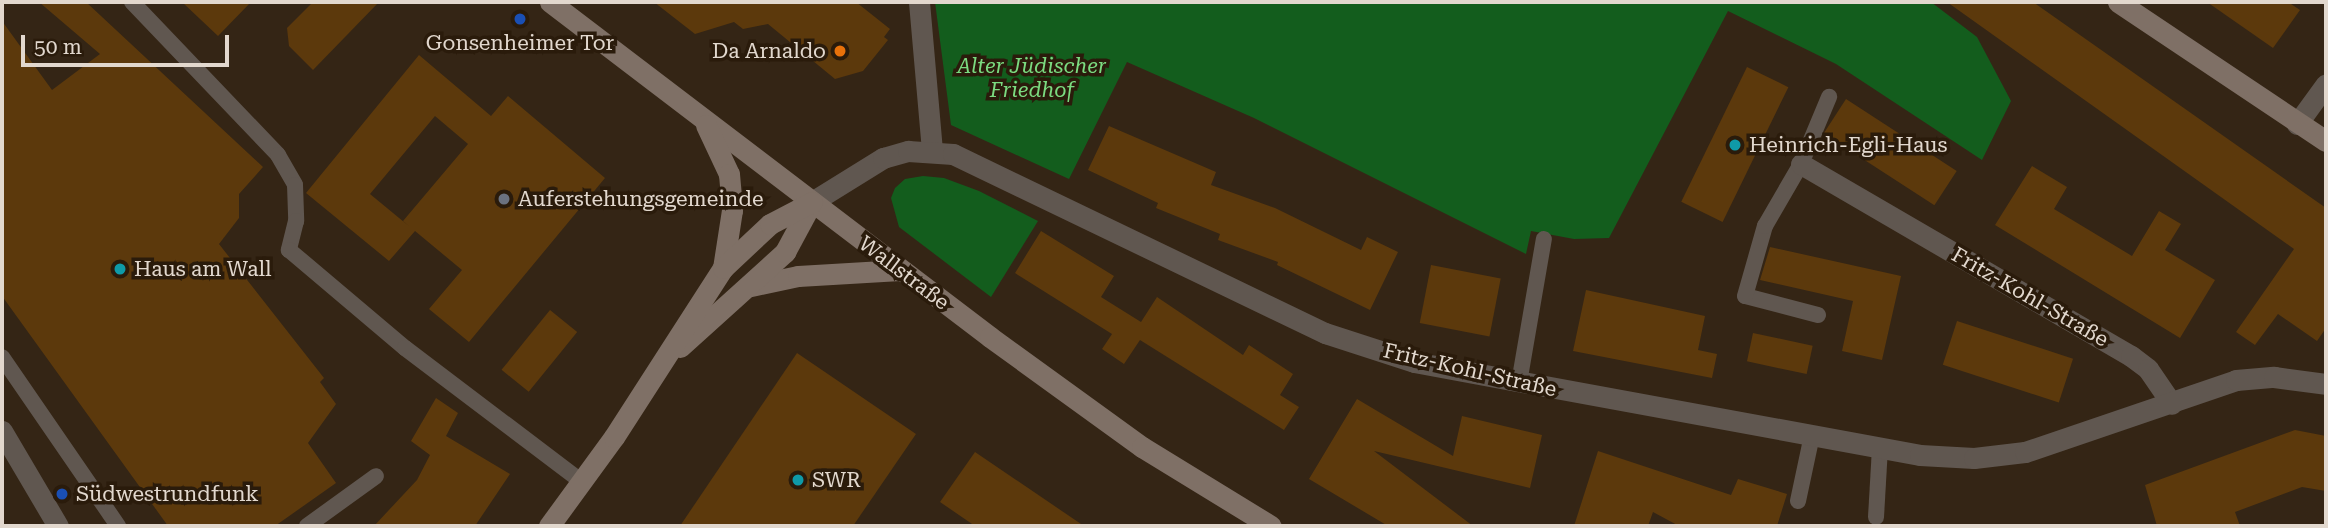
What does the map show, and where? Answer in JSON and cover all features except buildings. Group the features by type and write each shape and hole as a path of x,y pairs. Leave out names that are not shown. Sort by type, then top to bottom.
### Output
{"street":[{"name":"Wallstraße","path":"550,2 900,270 1142,447 1271,526"},
{"path":"919,2 932,150"},
{"path":"2118,2 2326,141"},
{"path":"2297,124 2326,84"},
{"path":"702,117 729,174 732,209 723,268"},
{"name":"Fritz-Kohl-Straße","path":"812,202 883,159 932,150 973,161 1325,333 1414,362 1518,383 1946,457 2000,456 2256,377 2326,384"},
{"name":"Fritz-Kohl-Straße","path":"1801,164 2131,356 2148,369 2172,404"},
{"path":"660,365 785,252 812,202"},
{"path":"549,526 723,268 770,224 812,202"},
{"path":"748,287 798,276 900,270"},
{"path":"2,431 10,460 58,526"}],"lane":[{"path":"132,2 278,155 295,185 296,220 289,250 405,348 581,481"},
{"path":"1818,315 1745,296 1765,226 1801,164 1829,97"},
{"path":"1518,383 1544,239"},
{"path":"2,357 118,526"},
{"path":"1798,501 1812,435"},
{"path":"1876,517 1880,447"},
{"path":"307,526 376,476"}],"green space":[{"name":"Alter Jüdischer Friedhof","path":"935,2 1931,2 1977,37 2011,101 1982,160 1836,64 1728,11 1609,238 1574,239 1531,231 1526,254 1254,118 1127,62 1069,179 951,125"},
{"path":"923,176 944,178 979,191 1038,221 991,297 899,227 891,198 895,188 905,179"}],"place":[{"name":"Gonsenheimer Tor","path":"520,19"},
{"name":"Da Arnaldo","path":"840,51"},
{"name":"Heinrich-Egli-Haus","path":"1735,145"},
{"name":"Auferstehungsgemeinde","path":"504,199"},
{"name":"Haus am Wall","path":"120,269"},
{"name":"SWR","path":"798,480"},
{"name":"Südwestrundfunk","path":"62,494"}]}
